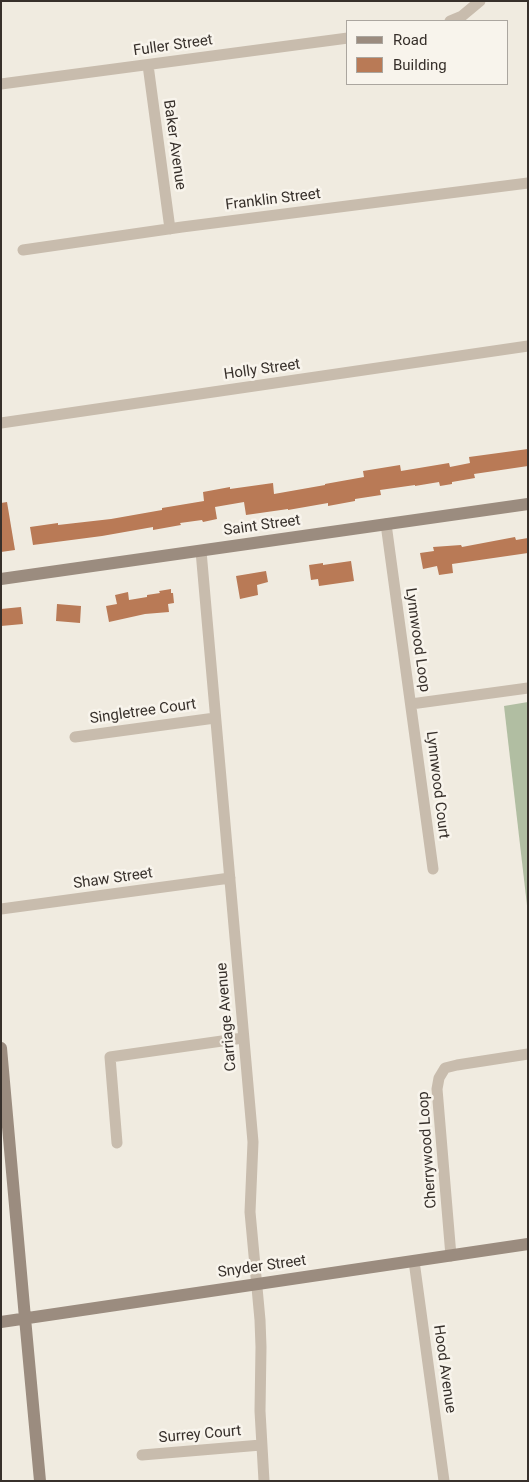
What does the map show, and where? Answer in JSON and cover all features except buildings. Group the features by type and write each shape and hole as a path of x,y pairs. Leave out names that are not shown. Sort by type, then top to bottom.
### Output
{"street":[{"path":"452,20 462,16 480,1"},
{"name":"Fuller Street","path":"1,84 346,38"},
{"name":"Baker Avenue","path":"148,65 170,229"},
{"name":"Franklin Street","path":"23,250 528,183"},
{"name":"Holly Street","path":"1,424 528,346"},
{"name":"Saint Street","path":"1,579 528,504"},
{"name":"Lynnwood Loop","path":"386,524 411,704 528,688"},
{"name":"Carriage Avenue","path":"201,551 253,1142 250,1212 261,1347 260,1411 264,1481"},
{"name":"Lynnwood Court","path":"411,704 433,869"},
{"name":"Singletree Court","path":"75,737 216,718"},
{"name":"Shaw Street","path":"1,909 230,878"},
{"path":"117,1143 110,1057 244,1038"},
{"path":"1,1048 4,1114 40,1481"},
{"name":"Cherrywood Loop","path":"450,1256 438,1089 439,1078 445,1068 457,1064 528,1054"},
{"name":"Snyder Street","path":"1,1322 528,1244"},
{"name":"Hood Avenue","path":"414,1261 444,1481"},
{"name":"Surrey Court","path":"142,1455 261,1445"}],"green space":[{"path":"528,702 528,914 504,706"}]}
